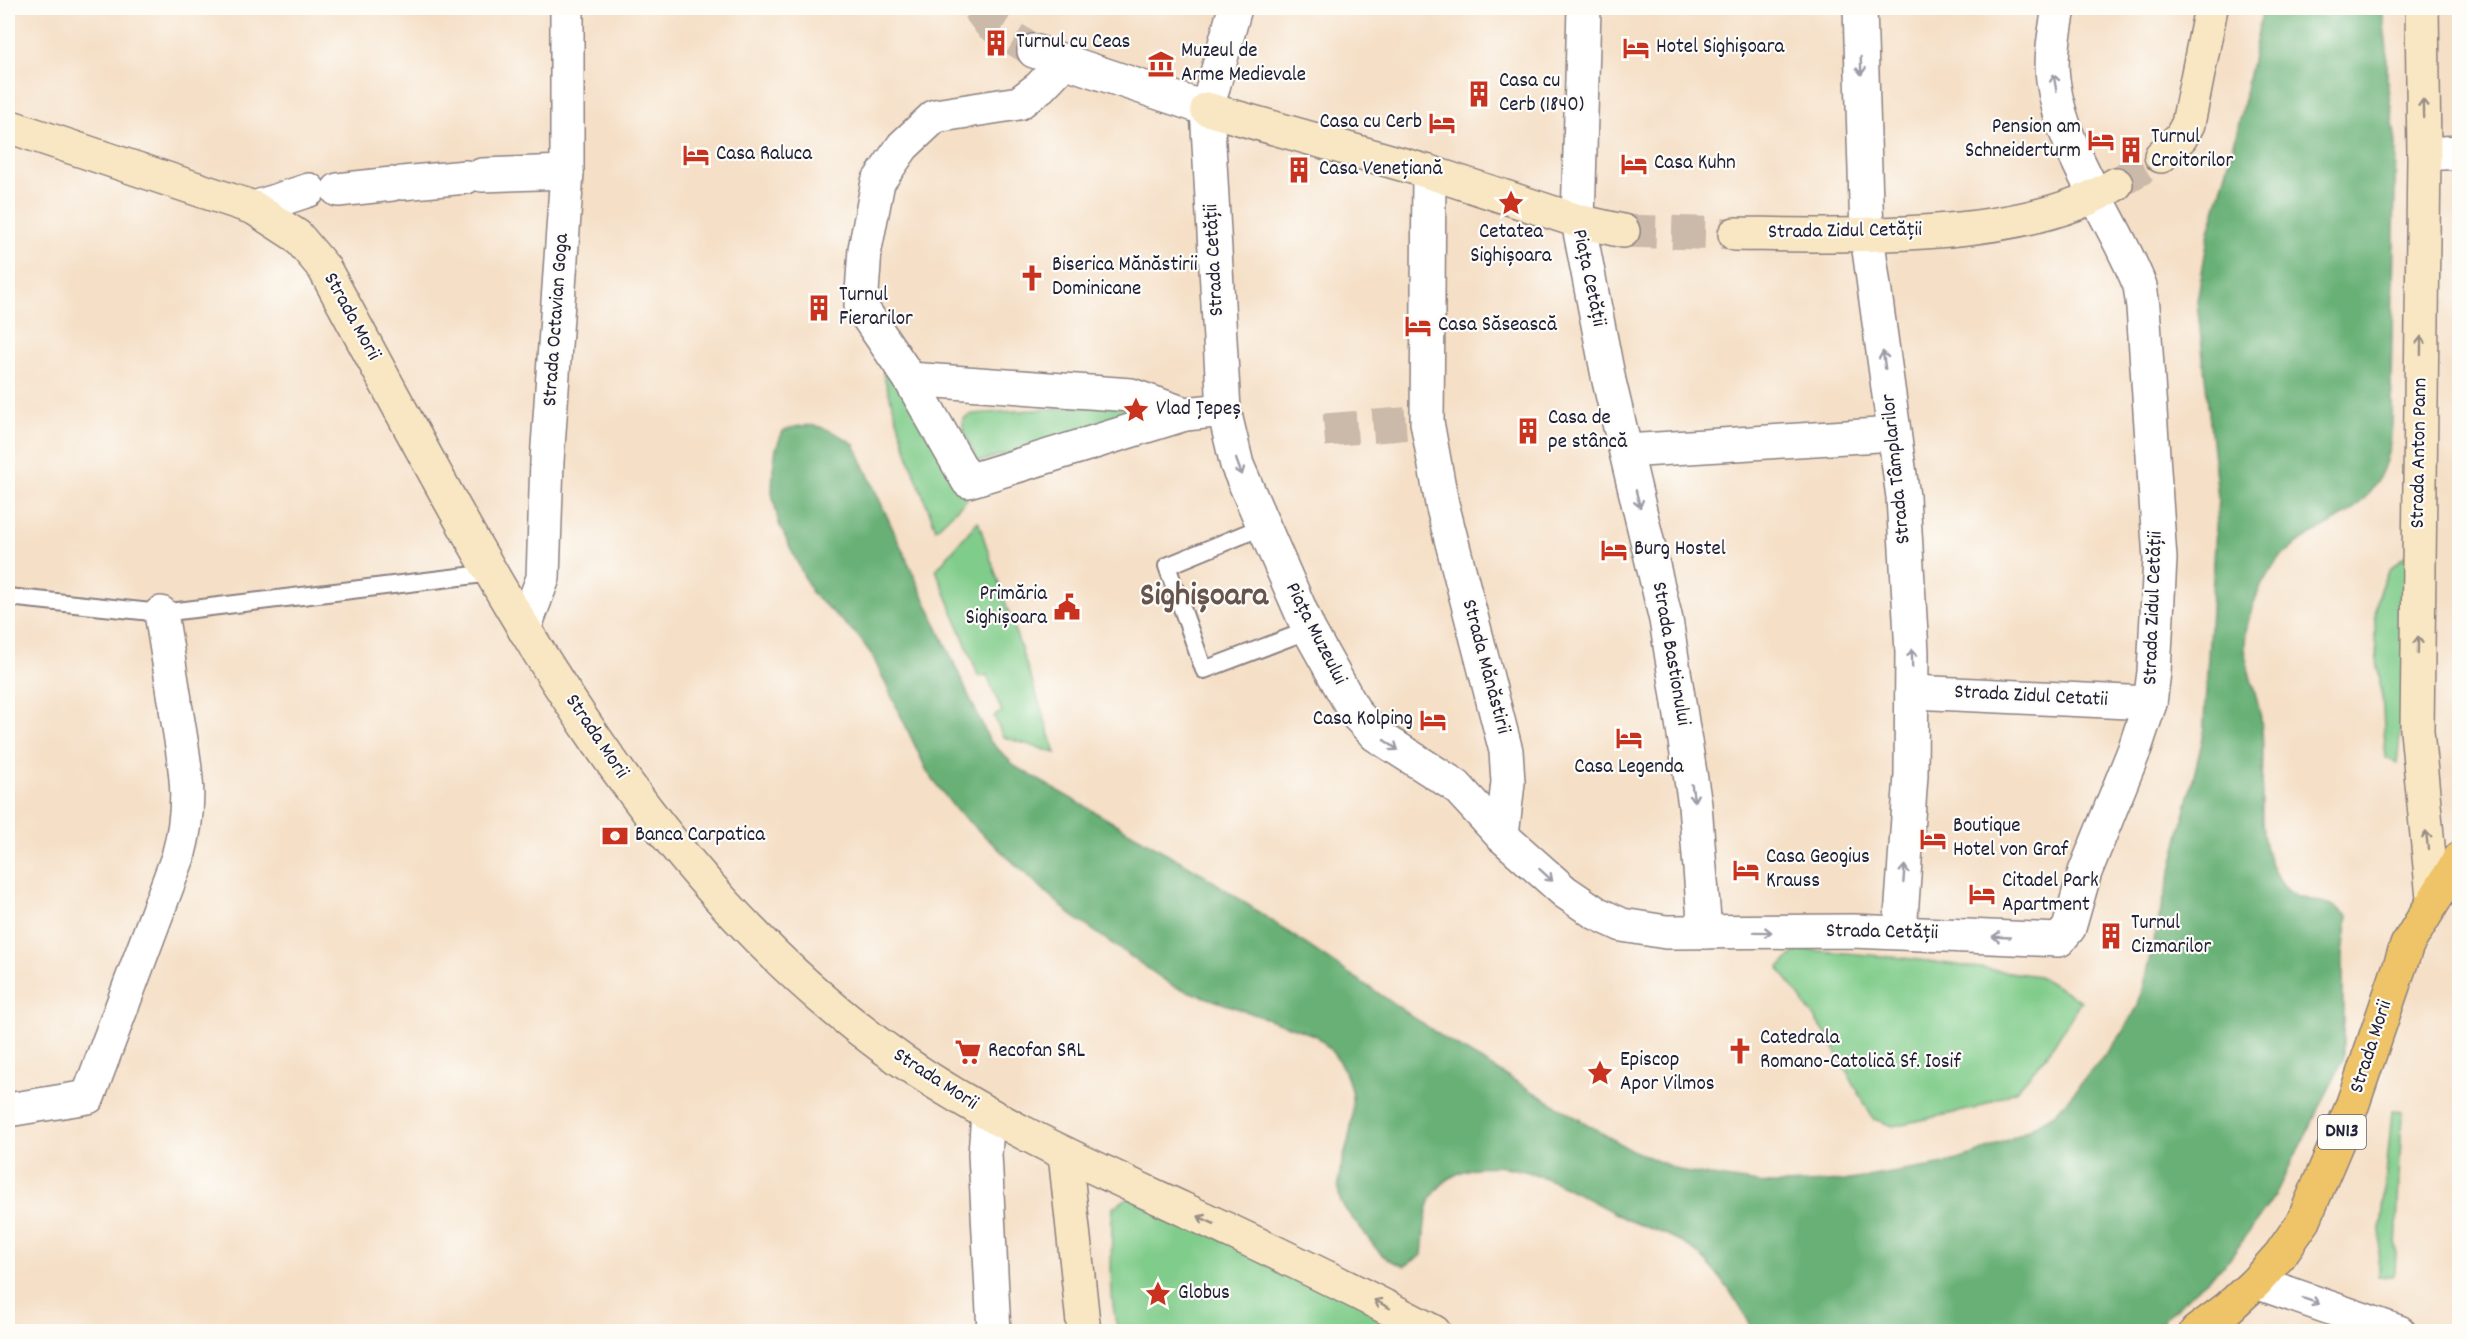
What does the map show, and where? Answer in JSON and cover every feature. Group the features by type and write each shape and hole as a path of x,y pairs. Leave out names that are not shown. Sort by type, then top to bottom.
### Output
{"highway":[{"name":"DN13","path":"2433,898 2460,858"},
{"name":"Strada Morii","path":"2196,1332 2228,1308 2256,1282 2280,1255 2303,1222 2316,1197 2352,1109 2407,945 2433,898"}],"street":[{"name":"Strada Octavian Goga","path":"524,628 543,578 547,460 567,172 567,8"},
{"name":"Strada Cetății","path":"1224,410 1207,109 1235,8"},
{"path":"1584,8 1578,221 1623,231"},
{"name":"Strada Tâmplarilor","path":"1860,8 1867,235 1902,497 1912,692 1911,775 1900,932"},
{"name":"Strada Zidul Cetății","path":"2059,8 2052,48 2053,80 2075,154 2106,191 2133,269 2143,307 2160,559 2150,703 2134,751 2085,872 2069,928 2059,940"},
{"path":"2161,156 2181,137 2188,124 2211,8"},
{"name":"Strada Anton Pann","path":"2422,8 2424,154 2417,731 2433,898"},
{"path":"1034,51 1207,109"},
{"path":"1065,61 1040,87 1018,103 935,117 903,146 878,182 865,249 861,307 910,379 968,481 1185,414 1224,410"},
{"name":"Piața Cetății","path":"1207,109 1429,172 1578,221 1609,381"},
{"path":"8,126 254,208 323,190 474,176 567,172"},
{"path":"2424,154 2460,152"},
{"name":"Strada Mănăstirii","path":"1429,172 1426,393 1428,432 1442,504 1506,751 1508,782 1502,836"},
{"name":"Strada Zidul Cetății","path":"1735,234 1867,235 1992,225 2044,213 2106,191"},
{"name":"Strada Morii","path":"254,208 297,236 324,268 524,628 623,778 677,849 744,922 822,998 867,1035 926,1076 988,1114 1065,1154 1246,1238 1434,1332"},
{"path":"910,379 1131,395 1185,414"},
{"name":"Strada Bastionului","path":"1609,381 1659,584 1701,852 1705,932"},
{"name":"Piața Muzeului","path":"1224,410 1237,465 1309,630 1356,714 1376,735 1456,786 1502,836"},
{"path":"1626,451 1894,434"},
{"path":"8,1110 88,1097 178,857 186,826 189,788 160,613"},
{"name":"Strada Zidul Cetatii","path":"1912,692 2150,703"},
{"path":"1502,836 1565,892 1596,912 1636,928 1705,932"},
{"name":"Strada Cetății","path":"1705,932 1900,932 2059,940"},
{"path":"988,1114 985,1154 994,1332"},
{"path":"1065,1154 1084,1332"},
{"path":"2256,1282 2399,1332"}],"lane":[{"path":"1264,526 1167,566 1204,670 1309,630"},
{"path":"8,597 160,613 492,573"}],"green space":[{"path":"2263,8 2382,8 2387,50 2387,81 2396,143 2392,423 2386,461 2379,478 2355,508 2294,546 2272,568 2253,605 2245,644 2247,663 2261,720 2263,740 2262,825 2271,865 2281,883 2291,893 2332,905 2348,916 2343,954 2343,1061 2275,1195 2229,1260 2162,1321 2147,1331 1754,1331 1722,1280 1707,1262 1680,1241 1630,1221 1540,1176 1518,1169 1497,1166 1475,1168 1455,1175 1442,1184 1436,1190 1427,1210 1422,1255 1405,1266 1391,1261 1377,1250 1340,1199 1340,1176 1352,1120 1353,1104 1347,1076 1330,1049 1317,1036 1173,986 1071,915 956,810 928,773 872,655 858,636 812,593 779,524 772,493 773,469 776,449 783,431 803,426 820,427 854,444 989,740 1016,767 1201,873 1450,1042 1627,1148 1684,1172 1765,1184 1844,1181 1940,1165 1974,1155 2021,1134 2056,1113 2119,1038 2138,1006 2203,738 2218,497 2197,301 2209,232 2236,137"},
{"path":"887,363 939,439 967,499 936,529 911,464 883,374"},
{"path":"1124,404 1127,418 978,462 963,429 963,419 972,414"},
{"path":"978,521 1056,753 1003,737 994,716 1002,712 987,675 979,677 936,570"},
{"path":"2410,553 2407,677 2397,763 2386,758 2375,619 2377,599 2383,581 2394,565"},
{"path":"1798,949 1904,958 2039,976 2081,1001 2050,1051 2017,1090 1977,1108 1893,1126 1873,1119 1828,1037 1779,968"},
{"path":"2392,1111 2402,1112 2393,1277 2378,1276"},
{"path":"1128,1198 1428,1331 1118,1331 1112,1289 1112,1218 1113,1207"}],"tunnel":[{"path":"978,8 990,24 1034,51"},
{"path":"2116,184 2161,156"},
{"path":"1623,231 1735,234"},
{"path":"1324,430 1427,422"}],"place":[{"name":"Turnul cu Ceas","path":"996,43"},
{"name":"Hotel Sighișoara","path":"1636,48"},
{"name":"Muzeul de Arme Medievale","path":"1161,64"},
{"name":"Casa cu Cerb (1840)","path":"1479,94"},
{"name":"Casa cu Cerb","path":"1442,123"},
{"name":"Pension am Schneiderturm","path":"2101,140"},
{"name":"Turnul Croitorilor","path":"2131,150"},
{"name":"Casa Raluca","path":"696,155"},
{"name":"Casa Kuhn","path":"1634,164"},
{"name":"Casa Venețiană","path":"1299,170"},
{"name":"Cetatea Sighișoara","path":"1511,203"},
{"name":"Biserica Mănăstirii Dominicane","path":"1032,278"},
{"name":"Turnul Fierarilor","path":"819,308"},
{"name":"Casa Săsească","path":"1418,326"},
{"name":"Vlad Țepeș","path":"1136,410"},
{"name":"Casa de pe stâncă","path":"1528,431"},
{"name":"Burg Hostel","path":"1614,550"},
{"name":"Primăria Sighișoara","path":"1067,607"},
{"name":"Casa Kolping","path":"1433,720"},
{"name":"Casa Legenda","path":"1629,738"},
{"name":"Banca Carpatica","path":"615,836"},
{"name":"Boutique Hotel von Graf","path":"1933,839"},
{"name":"Casa Geogius Krauss","path":"1746,870"},
{"name":"Citadel Park Apartment","path":"1982,894"},
{"name":"Turnul Cizmarilor","path":"2111,936"},
{"name":"Catedrala Romano-Catolică Sf. Iosif","path":"1740,1051"},
{"name":"Recofan SRL","path":"968,1052"},
{"name":"Episcop Apor Vilmos","path":"1600,1073"},
{"name":"Globus","path":"1158,1294"}],"district":[{"name":"Sighișoara","path":"1204,597"}]}
